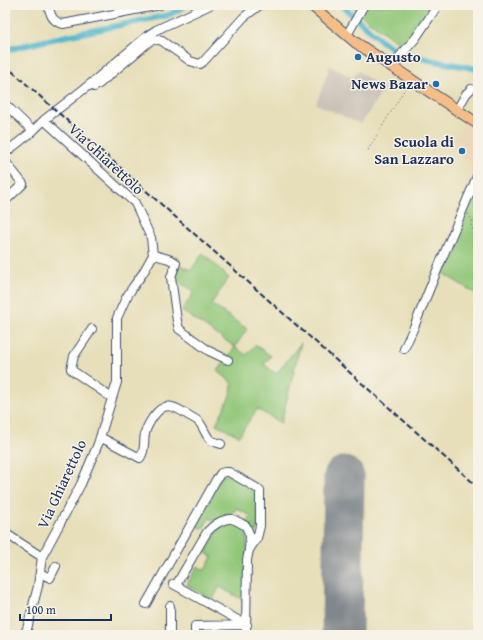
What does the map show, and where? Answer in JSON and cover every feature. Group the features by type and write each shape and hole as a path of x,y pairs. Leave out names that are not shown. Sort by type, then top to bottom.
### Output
{"main road":[{"path":"310,5 355,42 478,124"}],"street":[{"path":"48,5 51,16 63,24 160,5"},
{"name":"Via Ghiarettolo","path":"23,635 27,629 38,586 42,557 81,484 100,437 117,382 117,318 126,298 153,255 151,238 135,203 44,120 89,85 147,36 156,30 210,5"},
{"path":"89,85 94,87 99,84 150,41 155,39 162,41 190,61 200,64 244,17 260,5"},
{"path":"347,35 364,5"},
{"path":"392,67 402,52 415,39 438,5"},
{"path":"457,110 466,94 471,89"},
{"path":"5,104 34,130"},
{"path":"5,153 44,120"},
{"path":"5,161 23,184 5,201"},
{"path":"404,349 478,174"},
{"path":"153,255 164,257 176,263 171,277 179,329 209,351 228,360"},
{"path":"92,329 74,356 72,369 112,398"},
{"path":"100,437 140,458 145,444 145,433 147,427 159,410 167,406 176,408 199,421 211,441 221,444"},
{"path":"146,604 221,473 229,472 260,490 260,526 257,538 249,550"},
{"path":"246,625 175,585 207,532 211,527 223,520 232,519 246,526 250,536 247,560 246,635"},
{"path":"5,533 42,557"},
{"path":"40,573 50,578 56,566"},
{"path":"170,606 170,635"},
{"path":"195,635 195,626 246,625"},
{"path":"77,635 102,635"}],"path":[{"path":"368,150 411,79"},
{"path":"463,208 478,228"},
{"path":"473,220 478,219"},
{"path":"473,220 470,223 476,236 478,237"}],"shaded area":[{"path":"330,66 353,78 358,71 384,89 361,124 316,104"},
{"path":"466,121 478,131 477,169 448,151"}],"green space":[{"path":"351,5 433,5 419,29 404,46 402,46 366,19"},
{"path":"470,199 478,204 478,295 439,271"},
{"path":"203,253 229,278 211,304 247,329 235,347 182,311 194,292 173,278 180,265 191,270"},
{"path":"301,343 281,423 257,409 239,436 216,424 229,398 232,388 232,383 218,371 235,347 246,355 255,345 271,356 264,364 276,374"},
{"path":"227,474 259,491 258,527 254,537 247,522 251,516 236,508 232,515 215,521 209,518 203,529 195,525 222,475"},
{"path":"229,521 242,527 247,535 246,602 220,587 212,600 187,585 197,566 205,570 212,557 206,553 221,524"},
{"path":"223,631 242,631 242,635 223,635"}],"waterway":[{"path":"5,50 169,15 187,5"},
{"path":"341,5 383,42 396,50 434,61 478,69"}],"runway":[{"path":"342,635 344,477"}],"railway":[{"path":"5,65 478,487"}],"place":[{"name":"Augusto","path":"358,57"},
{"name":"News Bazar","path":"436,84"},
{"name":"Scuola di San Lazzaro","path":"462,151"}]}
